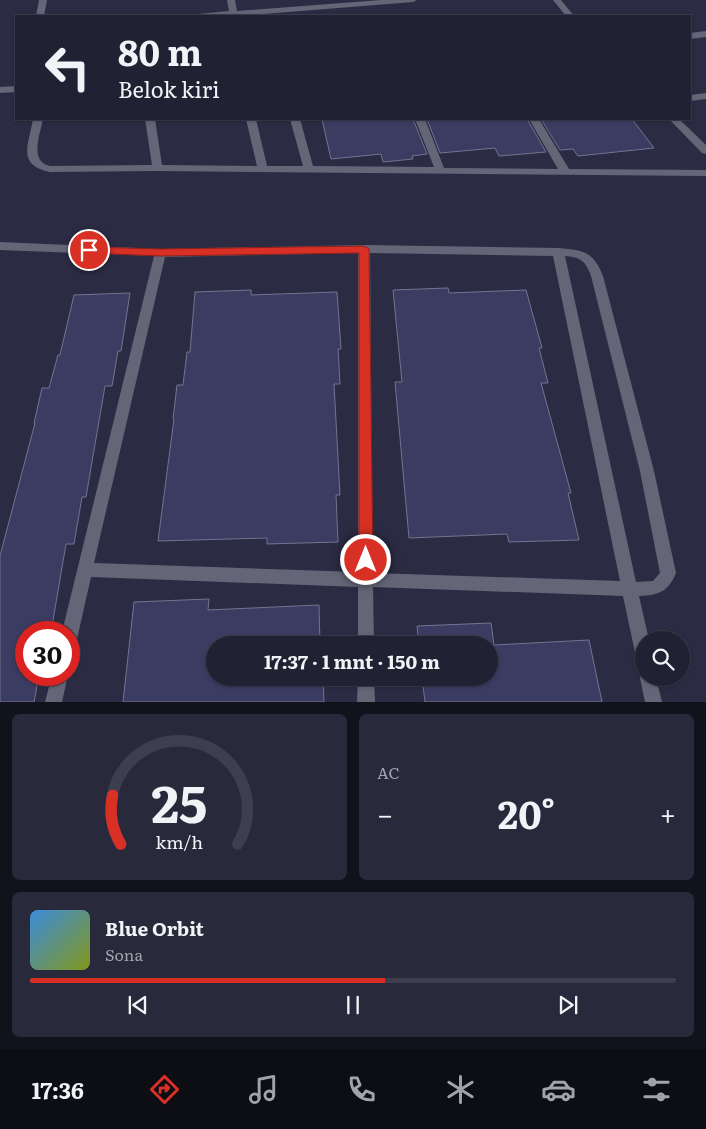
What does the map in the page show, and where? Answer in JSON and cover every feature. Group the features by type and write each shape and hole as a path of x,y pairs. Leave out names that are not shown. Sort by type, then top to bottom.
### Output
{"street":[{"path":"40,15 43,0"},
{"path":"231,0 234,15 413,0"},
{"path":"557,0 569,15"},
{"path":"691,36 706,34"},
{"path":"0,90 15,89"},
{"path":"691,98 706,96"},
{"path":"38,120 32,157 40,167 50,169 157,168 706,173"},
{"path":"150,120 157,168"},
{"path":"251,120 263,169"},
{"path":"295,120 309,169"},
{"path":"420,120 440,170"},
{"path":"535,120 565,171"},
{"path":"675,120 706,151"},
{"path":"0,246 160,253 364,249 558,252 579,254 590,258 593,262 647,471 668,573 662,584 655,588 629,589 86,570"},
{"path":"364,249 366,636"},
{"path":"558,252 638,631"},
{"path":"73,621 160,253"},
{"path":"53,702 57,686"},
{"path":"366,686 366,702"},
{"path":"650,686 654,702"}],"building":[{"path":"322,120 413,120 427,154 412,156 413,159 383,162 381,154 331,159"},
{"path":"427,120 528,120 546,152 499,156 495,148 440,153"},
{"path":"542,120 633,120 654,148 578,156 573,149 560,150"},
{"path":"448,288 449,293 526,290 542,348 539,348 548,383 541,383 571,493 568,493 579,540 509,542 507,534 409,538 395,382 402,382 393,290"},
{"path":"251,290 251,295 337,292 341,349 338,349 340,384 334,384 340,495 336,495 338,542 267,544 267,538 158,541 177,385 183,385 187,352 190,352 195,292"},
{"path":"130,293 121,351 118,351 112,386 105,386 86,497 82,497 74,544 66,544 53,621 15,621 15,686 37,686 34,702 0,702 0,556 35,423 42,388 49,388 58,355 60,355 74,295"},
{"path":"209,599 208,610 319,605 320,636 206,636 206,686 323,686 324,702 123,702 134,602"},
{"path":"491,623 493,636 418,636 417,626"},
{"path":"589,640 602,702 425,702 423,686 498,686 498,645"}],"route":[{"path":"89,250 160,253 364,249 366,560"}]}
